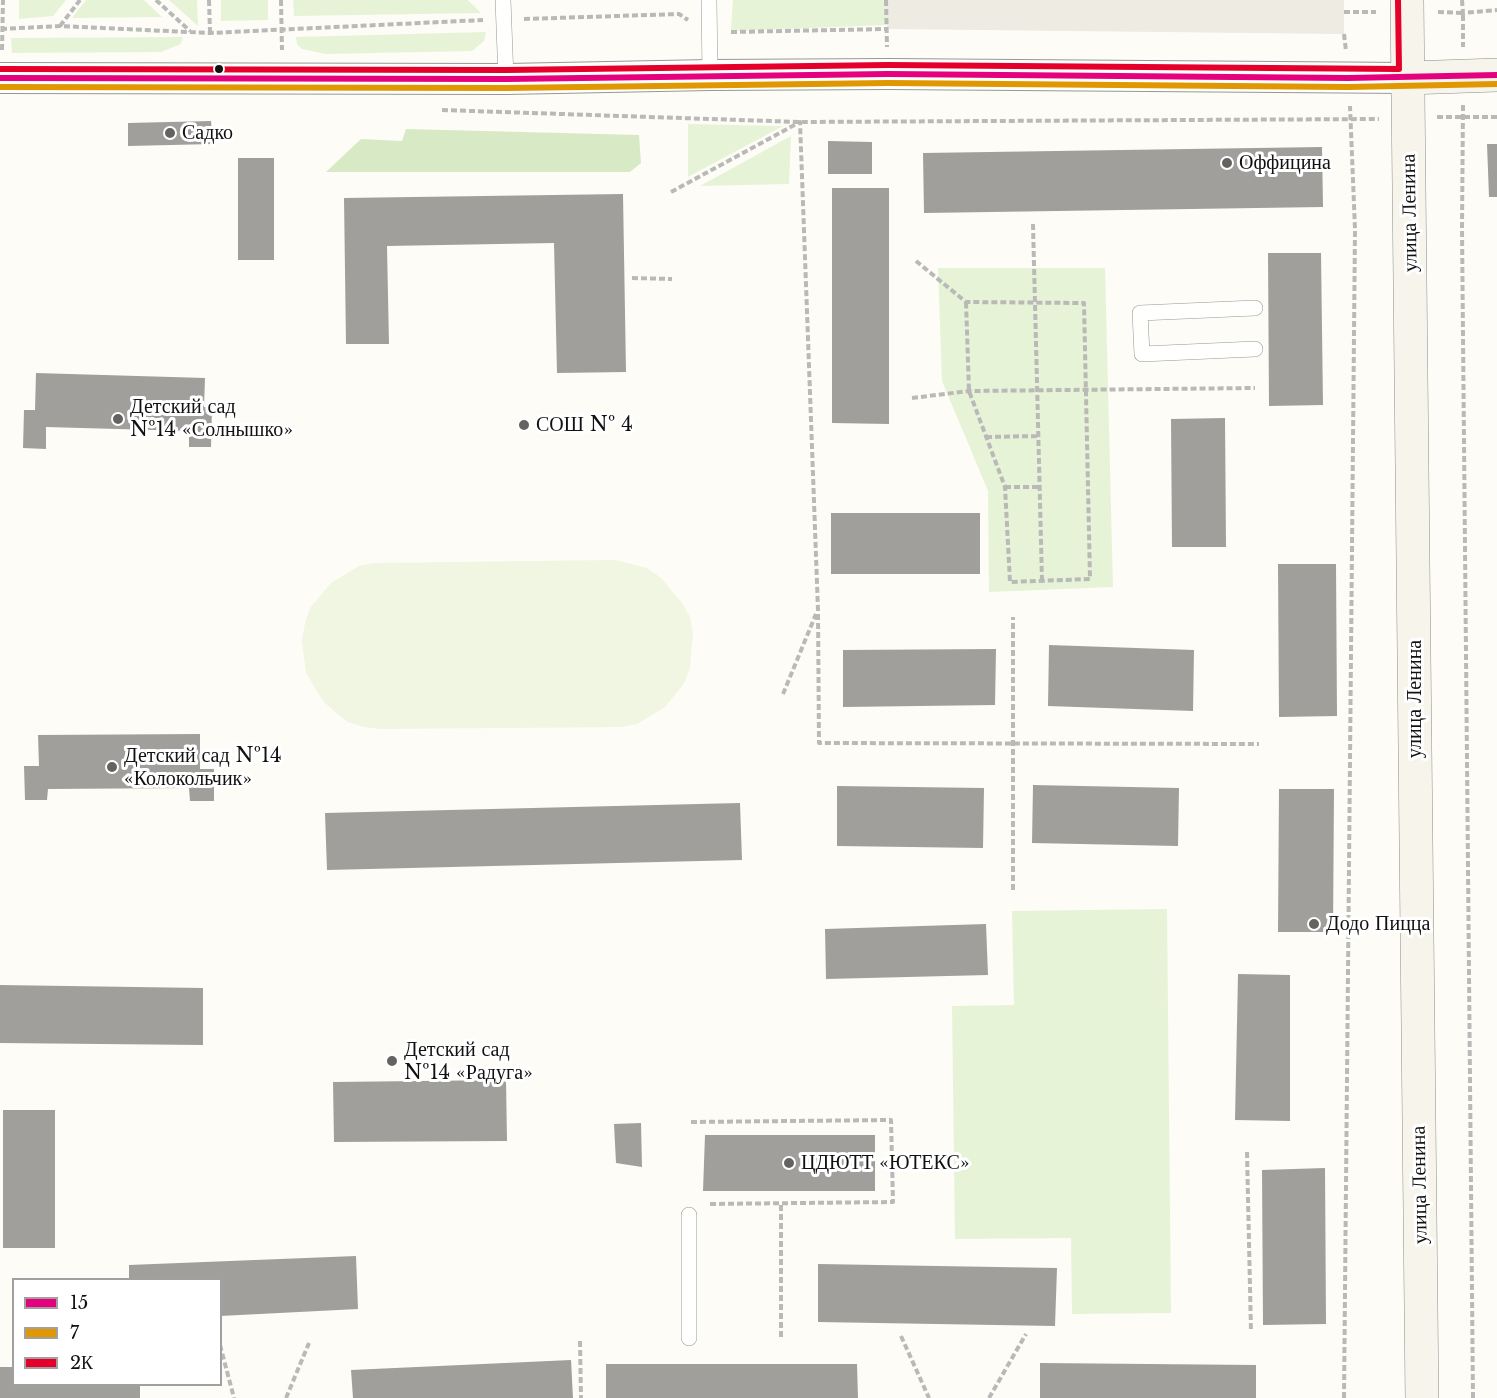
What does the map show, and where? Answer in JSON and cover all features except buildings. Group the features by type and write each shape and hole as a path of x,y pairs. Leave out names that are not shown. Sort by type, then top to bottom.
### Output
{"street":[{"name":"улица Ленина","path":"1407,6 1422,1398"},
{"path":"0,78 506,79 710,75 1408,78 1497,75"}],"lane":[{"path":"489,0 503,19"},
{"path":"502,0 506,79"},
{"path":"709,0 710,75"},
{"path":"1255,308 1140,313 1142,354 1255,349"},
{"path":"689,1338 695,1210"}],"path":[{"path":"3,0 1,29 60,26 210,33 503,19 679,14 709,33 887,29 886,0"},
{"path":"60,26 80,0"},
{"path":"156,0 190,31"},
{"path":"209,0 210,33"},
{"path":"280,31 281,0"},
{"path":"1462,0 1473,1398"},
{"path":"1344,12 1407,6 1463,13 1497,10"},
{"path":"441,110 800,122 1351,120 1409,117 1497,117"},
{"path":"1344,1398 1355,229 1351,120"},
{"path":"671,192 800,122"},
{"path":"800,122 818,610 819,743 1259,744"},
{"path":"1033,224 1042,581"},
{"path":"916,261 966,302 1084,303 1090,579 1010,582 1005,487 969,391 966,302"},
{"path":"632,278 672,279"},
{"path":"912,398 969,391 1255,388"},
{"path":"986,437 1038,436"},
{"path":"1005,487 1039,487"},
{"path":"783,694 818,610"},
{"path":"1013,617 1013,890"},
{"path":"691,1122 891,1120 893,1202 781,1203 695,1210"},
{"path":"1247,1152 1251,1332"},
{"path":"781,1203 781,1337"},
{"path":"989,1398 1026,1334"},
{"path":"901,1336 929,1398"},
{"path":"580,1341 580,1398"},
{"path":"286,1398 309,1343"},
{"path":"222,1353 234,1398"}],"green space":[{"path":"19,0 66,0 53,16 19,19"},
{"path":"86,0 144,0 162,17 72,18"},
{"path":"169,0 197,0 198,26"},
{"path":"221,0 268,0 268,20 221,21"},
{"path":"293,0 468,0 481,13 294,16"},
{"path":"733,0 886,0 887,25 731,31"},
{"path":"486,32 484,41 472,51 326,54 302,49 297,44 296,37"},
{"path":"183,37 181,44 161,52 12,53 11,38"},
{"path":"688,124 783,126 688,177"},
{"path":"406,129 639,135 641,163 630,172 326,172 361,139 402,141"},
{"path":"791,136 789,184 700,186"},
{"path":"938,268 1105,268 1113,587 989,592 988,491 942,381"},
{"path":"615,560 647,568 661,578 682,603 690,617 693,634 690,667 685,682 665,707 637,724 621,727 380,729 364,727 348,722 323,701 306,673 302,640 310,608 331,583 359,566 375,563"},
{"path":"1167,909 1171,1313 1072,1314 1071,1238 955,1239 952,1006 1014,1005 1012,911"}],"shaded area":[{"path":"886,0 1344,0 1344,34 887,29"}],"transit line":[{"name":"2К","path":"0,69 506,70 888,65 1399,69 1398,0"},
{"name":"15","path":"0,78 506,79 888,74 1348,78 1497,75"},
{"name":"7","path":"0,87 506,88 888,83 1348,87 1497,84"}],"place":[{"name":"Садко","path":"170,133"},
{"name":"Оффицина","path":"1227,163"},
{"name":"Детский сад №14 «Солнышко»","path":"118,419"},
{"name":"СОШ № 4","path":"524,425"},
{"name":"Детский сад №14 «Колокольчик»","path":"112,767"},
{"name":"Додо Пицца","path":"1314,924"},
{"name":"Детский сад №14 «Радуга»","path":"392,1061"},
{"name":"ЦДЮТТ «ЮТЕКС»","path":"789,1163"}]}
